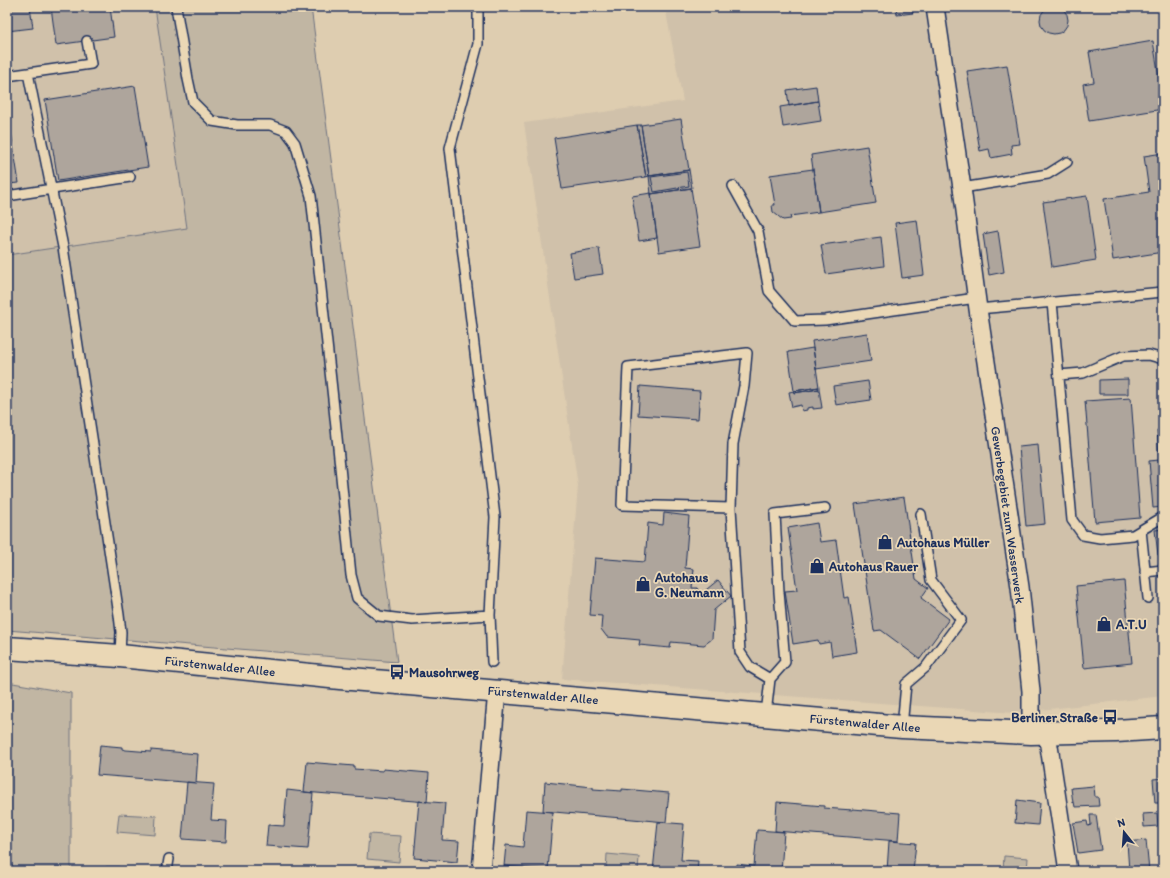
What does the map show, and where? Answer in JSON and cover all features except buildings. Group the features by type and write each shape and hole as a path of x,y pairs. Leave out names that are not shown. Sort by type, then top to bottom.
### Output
{"main road":[{"name":"Fürstenwalder Allee","path":"7,648 120,656 340,678 902,727 1039,733"},
{"path":"1039,733 1163,728"}],"street":[{"name":"Gewerbegebiet zum Wasserwerk","path":"935,7 962,188 977,304 1020,587 1031,691 1068,871"},
{"path":"481,871 497,691"}],"lane":[{"path":"176,7 193,102 212,121 237,125 270,125 286,131 295,143 311,196 351,575 357,598 379,616 412,620 490,615"},
{"path":"478,7 478,44 450,148 495,517 490,615 492,662"},
{"path":"7,76 91,64 87,41"},
{"path":"28,73 64,254 119,615 121,632 120,656"},
{"path":"962,188 1048,174 1067,162"},
{"path":"7,196 130,177"},
{"path":"733,186 758,231 769,292 795,321 825,320 977,304 1052,302 1163,292"},
{"path":"1052,302 1072,520 1083,535 1100,538 1133,535 1163,517"},
{"path":"731,508 622,505 628,367 747,353 744,386 733,444 731,508 740,652 750,667 770,679"},
{"path":"1059,375 1083,373 1123,356 1148,355 1163,359"},
{"path":"766,714 770,679 785,662 779,592 775,514 825,508"},
{"path":"902,727 906,684 926,667 961,620 930,580 921,514"},
{"path":"1141,530 1148,598"},
{"path":"1145,572 1163,570"},
{"path":"167,871 169,859"}],"shaded area":[{"path":"7,7 155,7 187,228 7,255"},
{"path":"155,7 311,7 397,662 7,630 7,255 187,228"},
{"path":"665,7 1163,7 1163,696 1014,713 562,679 578,486 524,123 683,101"},
{"path":"7,682 71,693 71,871 7,871"},
{"path":"119,814 156,816 155,835 117,832"},
{"path":"369,834 401,836 399,862 367,859"},
{"path":"607,854 639,857 638,871 606,871"},
{"path":"1004,856 1028,858 1027,871 1003,871"}],"place":[{"name":"Autohaus Müller","path":"885,542"},
{"name":"Autohaus Rauer","path":"817,566"},
{"name":"Autohaus G. Neumann","path":"643,584"},
{"name":"A.T.U","path":"1104,624"},
{"name":"Mausohrweg","path":"397,672"},
{"name":"Berliner Straße","path":"1110,717"}]}
